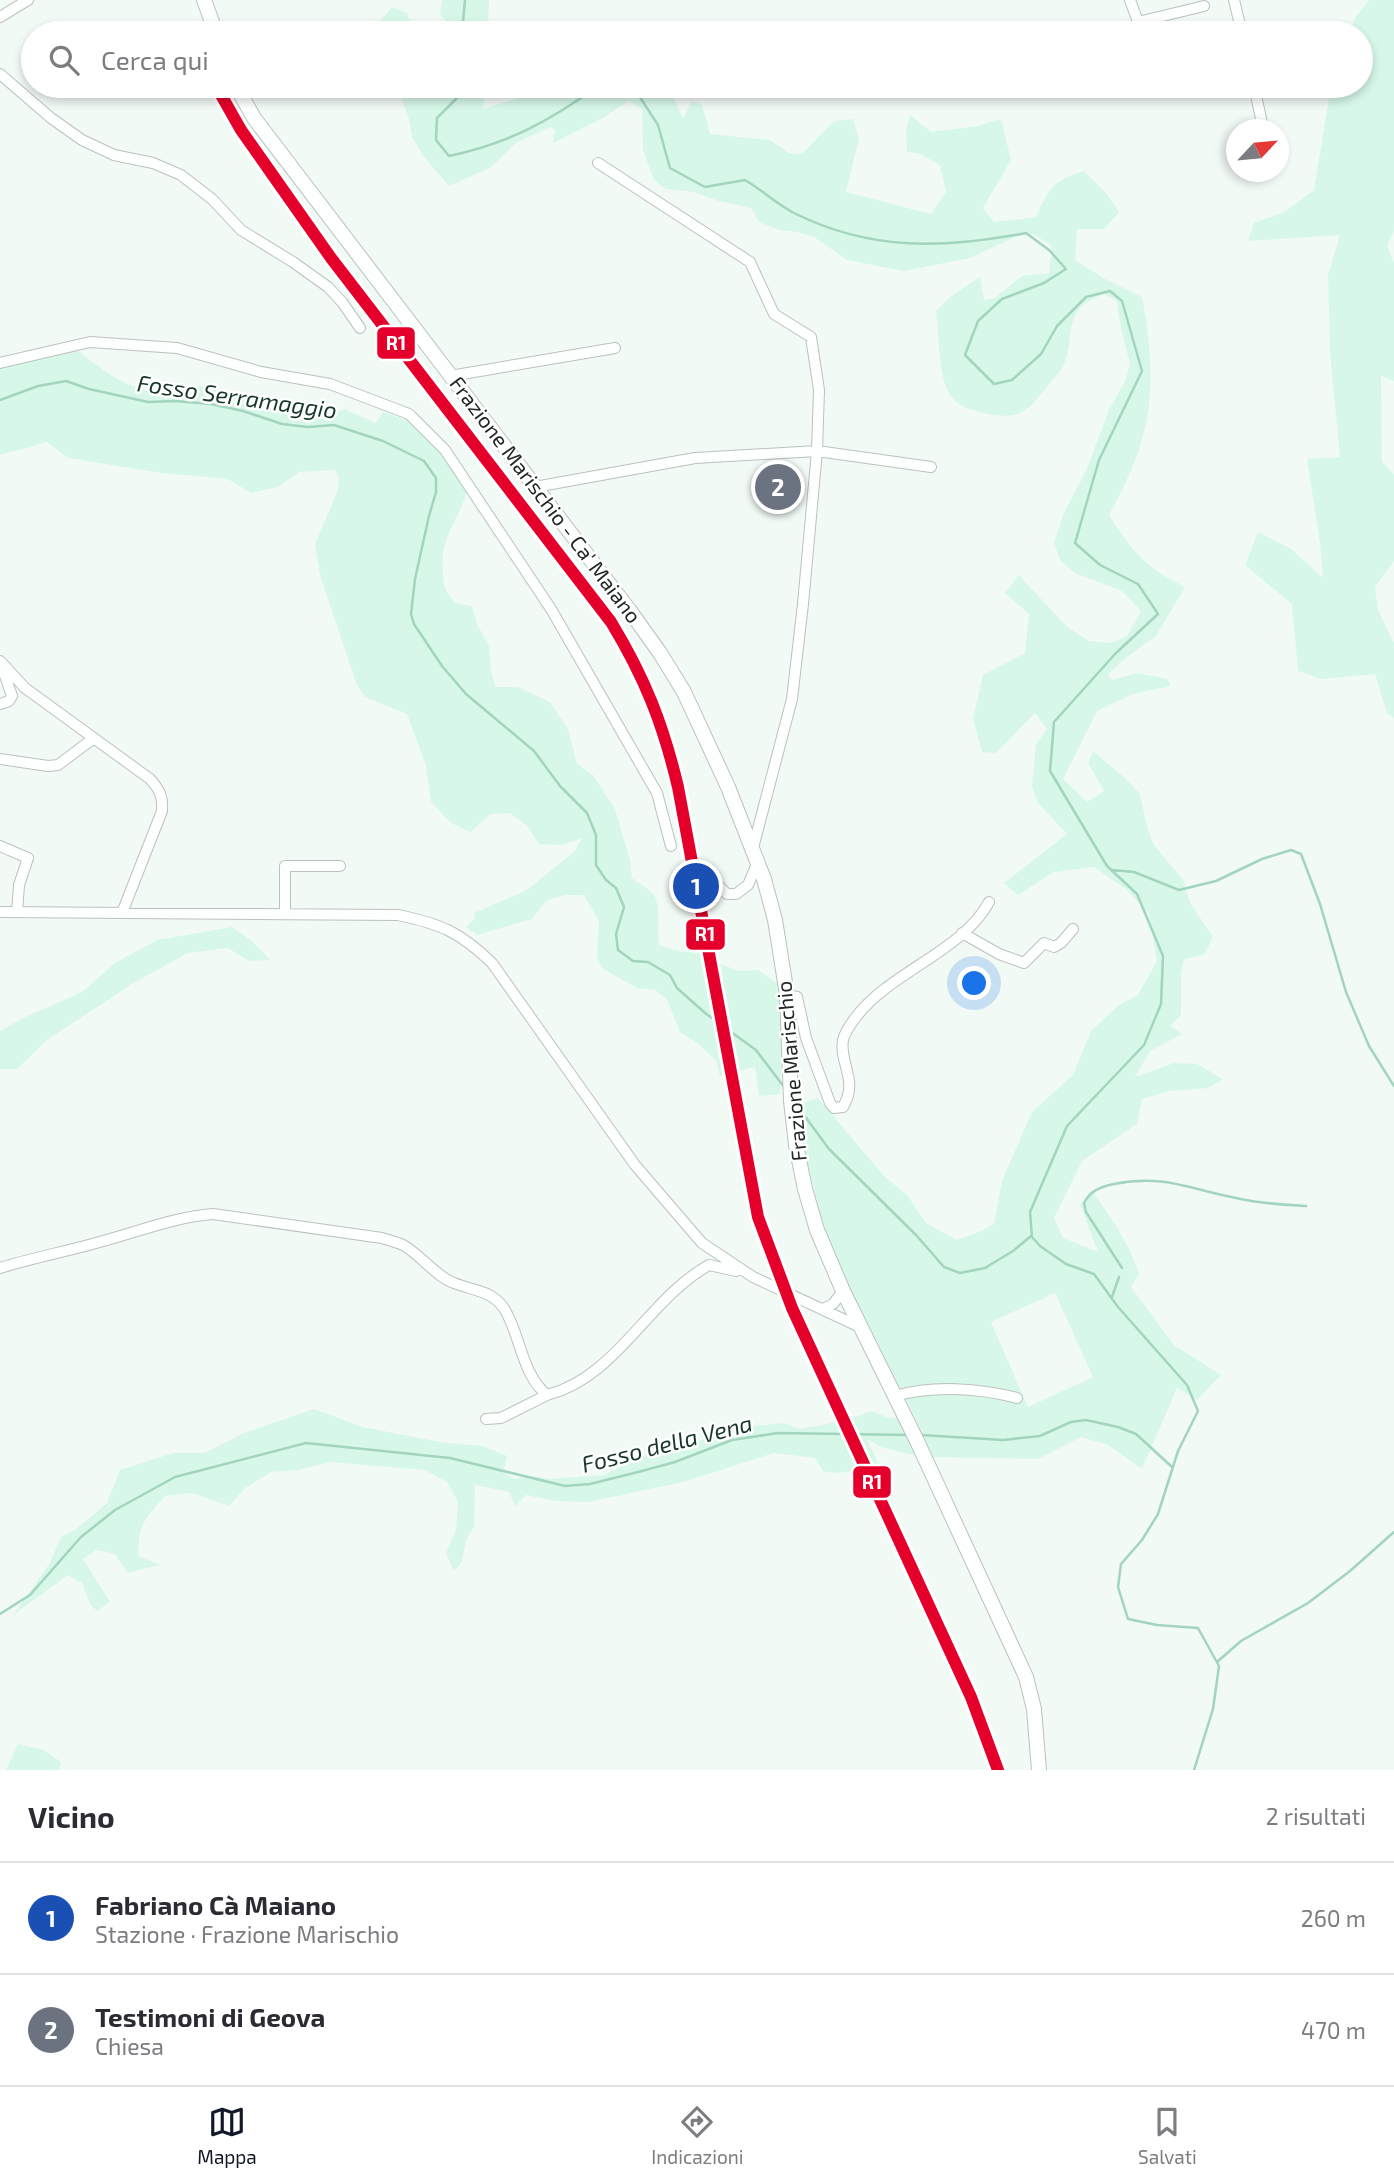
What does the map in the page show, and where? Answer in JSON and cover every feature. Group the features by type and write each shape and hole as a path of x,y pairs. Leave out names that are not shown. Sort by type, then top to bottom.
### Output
{"main road":[{"path":"204,0 212,21"},
{"name":"Frazione Marischio - Ca' Maiano","path":"243,98 254,118 630,611 678,682 728,787 756,855"},
{"name":"Frazione Marischio","path":"756,855 775,920 787,995 791,1101 796,1145 811,1212 843,1291 915,1437 1026,1677 1034,1709 1039,1770"}],"street":[{"path":"0,17 28,0"},
{"path":"1130,0 1138,21"},
{"path":"1234,0 1239,21"},
{"path":"1142,21 1204,6"},
{"path":"0,74 21,92"},
{"path":"28,98 82,140 114,155 153,163 181,175 212,199 241,230 328,287 360,328"},
{"path":"1257,98 1261,119"},
{"path":"598,163 750,262 774,314 811,337 820,390 817,451 792,699 748,885 737,894 727,894 710,877"},
{"path":"0,363 90,342 177,348 261,372 330,384 409,414 445,450 551,609 657,793 671,846"},
{"path":"450,376 615,348"},
{"path":"535,487 695,458 817,451 931,467"},
{"path":"0,704 9,701 12,696 3,664"},
{"path":"3,664 25,688 150,779 159,789 163,800 158,824 122,913"},
{"path":"0,759 58,765 94,738"},
{"path":"0,846 28,858 19,885 17,912"},
{"path":"285,914 285,866 340,866"},
{"path":"787,995 797,997 806,1038 830,1103 837,1110 846,1101 849,1085 843,1042 846,1032 872,999 962,933 984,912 989,902"},
{"path":"0,912 398,915 433,922 469,941 492,963 635,1165 702,1242 745,1273 860,1327"},
{"path":"962,933 999,954 1024,963 1044,943 1054,947 1073,929"},
{"path":"0,1268 194,1216 213,1214 382,1238 403,1246 452,1283 498,1300 517,1336 529,1375 536,1386 547,1395"},
{"path":"486,1419 501,1418 547,1395 562,1391 601,1367 674,1291 709,1265 745,1273"},
{"path":"821,1309 833,1304 843,1291"},
{"path":"821,1309 837,1313 853,1312"},
{"path":"895,1396 916,1390 944,1390 1002,1394 1017,1398"}],"green space":[{"path":"442,0 489,0 488,21 446,21 440,14"},
{"path":"1369,0 1394,0 1394,231 1387,245 1394,263 1394,381 1381,376 1382,462 1394,474 1394,561 1375,587 1378,610 1394,643 1394,718 1387,713 1375,674 1321,679 1298,671 1292,604 1245,565 1258,532 1290,548 1323,578 1307,459 1340,457 1330,352 1328,275 1340,235 1248,241 1254,223 1284,212 1314,190 1329,98 1373,98 1373,21 1354,21"},
{"path":"392,7 407,13 410,21 380,21"},
{"path":"401,98 484,98 483,109 519,98 674,98 683,119 692,101 702,105 710,134 770,140 789,153 802,154 834,121 853,119 859,139 846,192 931,214 946,192 940,165 920,154 907,152 906,130 910,115 931,132 978,126 1001,119 1011,160 983,208 994,222 1036,217 1044,199 1058,182 1084,171 1107,194 1119,212 1104,229 1077,229 1075,260 1142,297 1148,331 1150,385 1147,419 1133,467 1109,515 1150,566 1185,587 1156,636 1123,660 1108,675 1112,680 1138,673 1168,679 1170,686 1133,694 1097,711 1063,779 1087,802 1104,791 1088,763 1093,751 1125,778 1140,794 1154,845 1183,880 1190,903 1213,937 1204,955 1184,959 1181,975 1181,1015 1170,1026 1182,1034 1150,1051 1135,1077 1174,1063 1197,1064 1223,1079 1208,1088 1169,1091 1142,1099 1137,1124 1082,1161 1054,1218 1063,1238 1098,1252 1080,1204 1093,1192 1130,1251 1139,1274 1131,1287 1174,1345 1221,1375 1197,1400 1177,1388 1142,1469 1108,1445 1081,1437 1038,1459 933,1457 844,1279 821,1217 803,1146 799,1104 818,1098 884,1176 907,1195 926,1223 957,1240 979,1232 994,1224 1002,1181 1032,1112 1073,1075 1091,1031 1119,1005 1138,995 1157,961 1149,914 1127,890 1094,867 1054,872 1018,895 1004,883 1067,834 1038,803 1032,787 1036,744 1047,729 1035,713 996,753 982,752 973,718 983,675 1025,653 1029,614 1005,593 1019,575 1066,626 1089,641 1111,643 1127,636 1141,611 1122,591 1075,573 1060,560 1054,543 1064,513 1086,471 1130,364 1117,301 1104,294 1091,300 1076,314 1064,365 1029,408 1006,416 983,413 956,402 946,387 941,366 936,311 950,297 980,277 984,300 995,298 1022,276 1049,273 1052,246 1033,234 1015,237 970,258 904,271 847,260 814,237 779,230 759,222 751,208 693,192 666,189 654,180 643,150 642,109 629,101 601,119 553,143 555,130 550,127 516,143 490,168 449,186 424,157 412,137","holes":["1055,1293 1093,1377 1028,1407 991,1322"]},
{"path":"77,350 113,376 132,386 153,392 161,382 206,387 283,412 331,415 344,409 376,423 383,412 409,421 437,443 467,492 444,549 445,586 455,603 472,606 477,624 489,646 491,672 496,687 518,687 550,702 568,729 577,764 593,775 615,809 630,860 632,878 656,899 659,945 678,951 700,953 702,932 709,917 722,928 717,963 740,971 758,970 777,983 782,1024 780,1094 759,1096 755,1067 720,1076 716,1061 700,1045 680,1032 667,1000 655,990 637,988 603,969 597,958 599,921 584,895 565,895 546,901 532,919 477,935 466,927 475,918 474,913 527,890 575,851 582,838 562,845 539,844 527,826 510,813 490,814 471,832 451,823 431,802 426,766 407,714 365,697 357,685 320,575 315,544 337,493 339,479 335,470 299,472 278,487 251,493 228,479 161,473 68,458 47,442 0,455 0,367"},
{"path":"232,927 253,942 270,960 249,961 228,948 188,953 132,984 47,1040 17,1069 0,1069 0,1031 82,992 115,963 157,940"},
{"path":"314,1409 363,1427 440,1442 483,1446 507,1456 503,1472 514,1479 532,1476 550,1479 604,1475 640,1457 695,1443 727,1429 784,1423 800,1429 853,1418 871,1411 889,1418 898,1418 916,1456 881,1447 867,1439 880,1467 829,1472 823,1471 815,1458 774,1453 683,1482 588,1502 555,1501 526,1495 515,1506 509,1492 475,1485 474,1527 466,1540 462,1562 454,1571 446,1553 456,1530 458,1502 447,1482 425,1470 329,1462 299,1470 271,1472 245,1488 229,1506 192,1493 165,1496 141,1529 138,1556 160,1565 128,1573 115,1554 96,1550 83,1559 110,1602 97,1611 91,1605 82,1583 68,1575 13,1615 50,1563 61,1537 76,1529 107,1503 120,1470 173,1453 204,1453 244,1433"},
{"path":"18,1744 44,1750 61,1762 59,1770 6,1770"}],"waterway":[{"path":"463,21 465,0"},
{"path":"457,98 437,118 436,140 449,156 509,138 580,98"},
{"path":"640,98 658,125 670,168 705,187 745,180 794,213 852,235 937,244 1026,233 1049,250 1066,269 1044,283 1002,299 978,321 965,355 994,384 1012,380 1041,354 1057,326 1086,297 1110,291 1122,301 1142,371 1099,460 1075,543 1100,565 1138,584 1158,614 1116,653 1054,722 1050,771 1107,866 1137,894 1163,956 1161,1004 1144,1045 1067,1126 1030,1212 1032,1237 1066,1264 1094,1274 1118,1307 1187,1385 1198,1411 1178,1451 1158,1514 1142,1540 1121,1564 1118,1587 1128,1619 1157,1625 1198,1628 1219,1666 1213,1709 1194,1770"},
{"name":"Fosso Serramaggio","path":"0,400 38,386 66,381 148,402 211,404 282,424 308,427 334,425 383,441 424,461 436,478 436,492 415,579 411,614 414,624 442,666 466,694 534,751 560,786 587,813 596,835 596,865 606,880 616,888 624,907 616,934 618,950 633,961 648,962 670,975 677,988 705,1013 756,1050 784,1087"},
{"path":"1112,870 1134,872 1179,890 1216,881 1262,859 1291,850 1301,854 1320,904 1346,992 1369,1046 1394,1086"},
{"name":"Fosso Serramaggio","path":"798,1107 829,1149 916,1235 944,1267 960,1273 985,1268 1031,1236"},
{"path":"1122,1268 1086,1212 1086,1199 1104,1187 1132,1181 1162,1182 1253,1201 1306,1206"},
{"path":"1112,1297 1119,1277"},
{"name":"Fosso della Vena","path":"921,1435 1003,1440 1040,1436 1071,1422 1086,1420 1136,1434 1172,1467"},
{"name":"Fosso della Vena","path":"0,1614 30,1595 81,1537 115,1510 175,1477 306,1443 450,1458 565,1486 590,1484 675,1462 732,1440 778,1433 907,1435"},
{"path":"1217,1662 1241,1641 1308,1603 1394,1532"}],"transit line":[{"name":"R1","path":"223,98 241,130 331,258 611,622 643,682 659,722 678,787 758,1217 792,1308 971,1697 998,1770"}],"place":[{"name":"Testimoni di Geova","path":"778,487"},
{"name":"Fabriano Cà Maiano","path":"696,886"}]}
